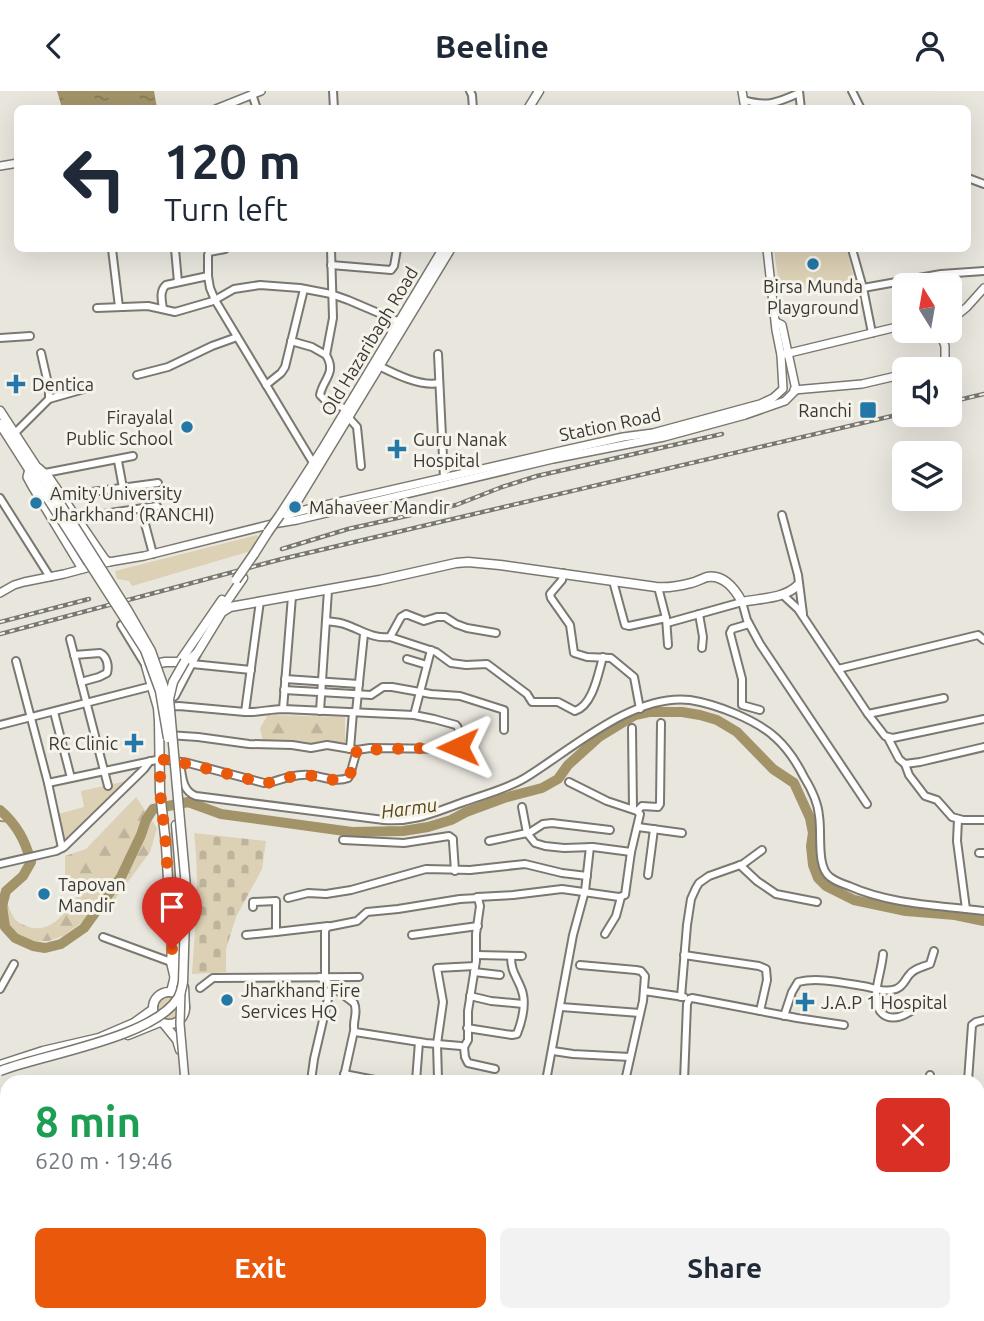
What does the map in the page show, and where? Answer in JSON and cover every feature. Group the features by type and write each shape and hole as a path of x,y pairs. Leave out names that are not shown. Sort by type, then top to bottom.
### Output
{"main road":[{"name":"Old Hazaribagh Road","path":"285,516 322,450 444,252"},
{"path":"0,1069 122,1034 164,1011 177,1000 181,991 186,887 169,699 173,682 272,529 300,494 444,252"},
{"path":"0,411 33,468"},
{"path":"0,424 55,497 145,650 160,691 179,826 188,922 184,993 186,1075"},
{"path":"175,979 171,963 160,792 158,708 146,666 165,662 187,662 197,653 222,612 230,607 468,562 658,587 691,583 707,577 723,578 742,602 783,594 798,585"},
{"path":"0,1069 125,1030 156,1012 176,992 184,895 165,699 168,685 186,662"},
{"path":"171,992 178,964 182,919 179,826"},
{"path":"0,1069 26,1065 162,1023 179,1021 184,1016 183,1000 171,992 157,996 152,1010 155,1017 162,1023 177,1039 180,1044 185,1075"},
{"path":"0,1069 43,1051 99,1038 134,1023 152,1010"}],"street":[{"path":"743,91 745,104 773,103 799,92"},
{"path":"232,105 256,93"},
{"path":"112,252 119,307"},
{"path":"175,252 178,282"},
{"path":"209,252 209,288 312,461"},
{"path":"326,355 332,325 331,252"},
{"path":"331,265 391,269 396,252"},
{"path":"0,593 14,585 109,562 272,529 396,320 444,252"},
{"path":"285,516 349,418 444,252"},
{"path":"767,252 776,322 782,325 785,354 783,389 862,384 892,377"},
{"path":"853,252 872,333"},
{"path":"863,288 941,274 984,271"},
{"path":"163,309 163,286 208,276"},
{"path":"97,308 148,306 175,312 215,300 234,289 250,286 304,289 331,294 396,320"},
{"path":"962,311 984,288"},
{"path":"267,385 284,370 304,289"},
{"path":"785,354 892,328"},
{"path":"0,338 30,336"},
{"path":"137,375 168,367 237,337"},
{"path":"291,341 326,355 331,367 320,395 344,408"},
{"path":"41,353 49,399"},
{"path":"438,354 444,478"},
{"path":"785,354 796,390"},
{"path":"379,366 394,374 424,383 439,383"},
{"path":"15,433 49,399 84,389"},
{"name":"Station Road","path":"285,516 556,452 667,429 760,404 774,398 783,389"},
{"path":"285,516 664,437 785,401 796,390"},
{"path":"349,418 357,427 361,466"},
{"path":"46,473 134,456"},
{"path":"118,461 123,488"},
{"path":"82,569 27,477 33,468 46,473 55,497 76,518 109,562"},
{"path":"55,497 158,482"},
{"path":"0,498 50,577"},
{"path":"76,518 157,506"},
{"path":"141,509 153,554"},
{"path":"782,515 797,575 803,616"},
{"path":"563,573 562,580 550,594 570,625 573,651 576,655 611,658 634,677 640,709"},
{"path":"613,581 625,625 629,626 667,621 742,602 749,624 760,644 867,804"},
{"path":"658,587 667,621 668,645"},
{"path":"320,711 328,590"},
{"path":"783,594 803,616 925,796 937,800 949,814 958,819 984,820"},
{"path":"283,709 292,596"},
{"path":"245,712 260,601"},
{"path":"390,637 401,617 406,614 424,621 445,617 467,628 496,633"},
{"path":"699,614 702,648"},
{"path":"326,621 343,624 364,634 380,638 390,637 431,650 451,663 486,664 527,694 531,701 558,702 575,711 580,710 588,701 603,657"},
{"path":"749,624 732,629 730,633 741,673 743,705 760,710"},
{"path":"121,625 146,666"},
{"path":"48,783 160,759 264,783 299,775 341,781 348,778 364,634"},
{"path":"838,669 978,635 984,640"},
{"path":"70,639 108,786"},
{"path":"414,715 431,650"},
{"path":"74,655 100,653 106,659 107,673 81,682"},
{"path":"158,708 175,696 186,662 197,653"},
{"path":"407,659 427,665"},
{"path":"16,661 62,848"},
{"path":"186,662 251,670"},
{"path":"285,679 359,684"},
{"path":"0,725 152,686"},
{"path":"284,690 374,694 388,686 460,696 504,710 504,730"},
{"path":"868,714 944,698"},
{"path":"180,762 184,786 191,795 384,820 408,820 441,811 522,780 605,725 640,709 662,701 686,700 712,705 751,722 775,737 788,751 815,797 821,835 821,863 828,876 856,889 896,901 984,911"},
{"path":"158,708 179,706 253,713 283,709 414,715 456,725 459,730 458,747 453,749 353,749 327,745 311,748 159,735"},
{"path":"54,712 71,778"},
{"path":"887,738 984,719"},
{"path":"635,810 642,806 658,807 660,804 661,723"},
{"path":"632,728 635,810"},
{"path":"905,764 984,747"},
{"path":"0,864 62,848 150,761"},
{"path":"569,782 607,801 635,810 640,815 631,852 626,892 621,897 616,916 605,934"},
{"path":"522,807 528,833 538,844 631,852"},
{"path":"958,819 957,841 966,909"},
{"path":"489,841 528,833 543,824 552,823 610,830"},
{"path":"638,827 682,833"},
{"path":"648,875 654,829"},
{"path":"343,840 404,843 449,836 453,838 454,871"},
{"path":"548,1075 573,935 585,891 590,847"},
{"path":"681,997 691,899 695,888 709,876 740,865 762,850"},
{"path":"288,898 308,893 326,894 351,890 426,869 454,871 525,864 587,876"},
{"path":"740,865 776,894 817,902"},
{"path":"246,935 328,926 357,921 367,912 477,897 558,889 621,897"},
{"path":"477,897 480,902 477,955 468,1011 468,1040 464,1048 468,1063 495,1069"},
{"path":"253,907 253,902 276,901 276,932"},
{"path":"328,926 325,931 323,977 356,1006 345,1075"},
{"path":"412,935 478,926"},
{"path":"103,937 171,963"},
{"path":"784,1016 798,982 821,981 884,991 900,987 912,972 930,964 934,951"},
{"path":"883,954 877,989 881,1012 885,1016 897,1018 911,1011"},
{"path":"477,955 522,956"},
{"path":"684,955 766,969 767,980 760,1011"},
{"path":"467,1028 515,1035 519,1031 522,990 512,971 511,956"},
{"path":"0,989 14,964"},
{"path":"580,965 640,971 645,976 626,1075"},
{"path":"438,1075 436,1044 443,1002 438,968 474,969 500,975"},
{"path":"200,988 213,978 359,977"},
{"path":"312,1075 331,986"},
{"path":"181,991 180,1024 185,1075"},
{"path":"644,992 697,998 844,1025"},
{"path":"470,996 523,1004"},
{"path":"684,1075 687,1004 690,998"},
{"path":"561,1007 640,1013"},
{"path":"968,1075 972,1025 976,1021 984,1020"},
{"path":"354,1031 464,1048"},
{"path":"416,1075 419,1042"},
{"path":"553,1051 630,1058"}],"green space":[{"name":"Birsa Munda Playground","path":"774,252 848,252 854,280 787,294 784,285 779,286"},
{"path":"257,535 261,548 132,586 129,581 117,579 115,571"},
{"path":"268,715 345,717 345,745 263,741 260,728"},
{"path":"131,780 64,843 58,814 84,807 81,791"},
{"path":"136,797 157,828 150,852 110,906 65,935 49,941 19,937 10,928 6,918 3,907 5,899 15,919 24,925 43,928 60,918 83,886 65,877 65,856 86,849"},
{"path":"172,830 178,884 175,940 168,835"},
{"path":"194,833 266,841 262,869 236,917 226,949 226,972 192,974 197,886"},
{"path":"169,995 178,998 177,1019 163,1019 158,1013 160,999"}],"water":[{"path":"57,91 154,91 156,105 61,105"}],"waterway":[{"name":"Harmu","path":"0,810 20,833 31,862 23,876 6,891 2,906 5,927 15,938 45,948 61,944 84,928 121,877 153,809 188,802 221,814 352,832 403,831 428,827 504,798 542,788 558,779 568,765 599,737 635,715 649,712 682,712 717,720 737,732 773,769 794,783 810,818 813,865 818,878 826,886 854,900 906,911 955,915 984,921"},
{"path":"0,821 13,822"}],"railway":[{"path":"962,399 984,394"},
{"path":"0,634 282,559 892,416"},
{"path":"282,549 348,529 456,505 537,476 722,434"},
{"path":"0,622 89,599"}],"place":[{"name":"Birsa Munda Playground","path":"813,264"},
{"name":"Dentica","path":"16,384"},
{"name":"Ranchi","path":"868,410"},
{"name":"Firayalal Public School","path":"187,427"},
{"name":"Guru Nanak Hospital","path":"397,449"},
{"name":"Amity University Jharkhand (RANCHI)","path":"36,503"},
{"name":"Mahaveer Mandir","path":"295,507"},
{"name":"RC Clinic","path":"134,743"},
{"name":"Tapovan Mandir","path":"44,894"},
{"name":"Jharkhand Fire Services HQ","path":"227,1000"},
{"name":"J.A.P 1 Hospital","path":"805,1002"}],"route":[{"path":"172,949 160,759 264,783 299,775 341,781 350,775 357,750 458,747"}]}
